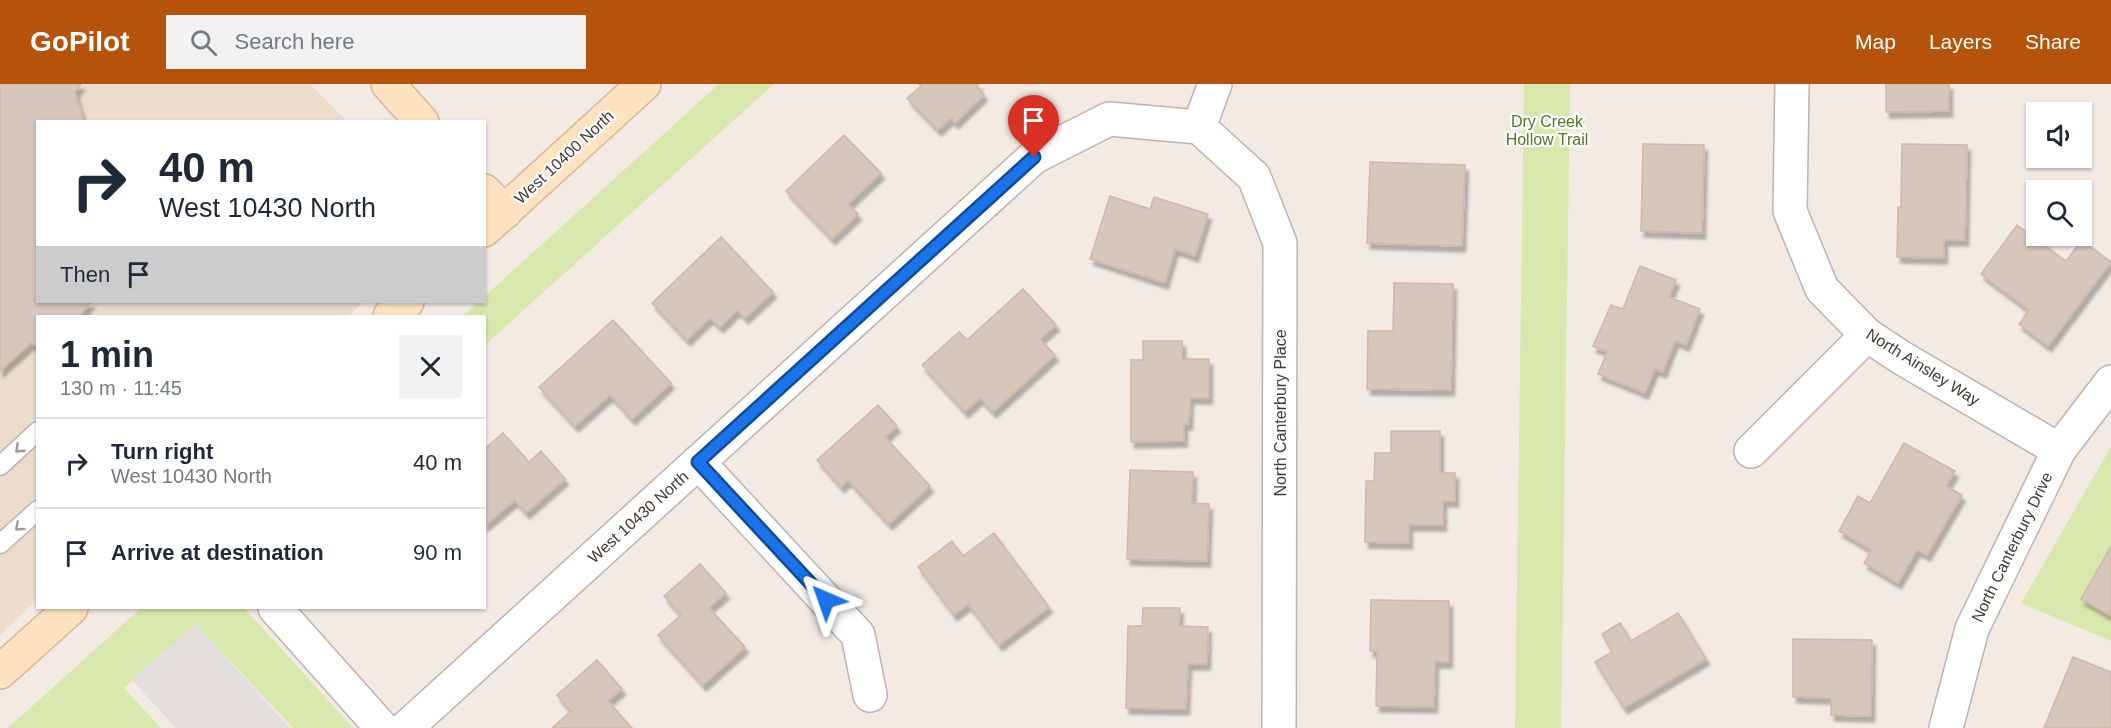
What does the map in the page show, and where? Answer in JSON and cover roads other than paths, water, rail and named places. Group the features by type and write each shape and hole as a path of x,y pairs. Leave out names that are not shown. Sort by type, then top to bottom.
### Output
{"street":[{"path":"387,84 420,120"},
{"name":"West 10400 North","path":"491,211 644,84"},
{"path":"1199,127 1215,84"},
{"name":"North Ainsley Way","path":"1792,84 1790,211 1822,289 1867,335 2059,450"},
{"name":"West 10430 North","path":"406,728 1034,157 1109,119 1199,127"},
{"name":"North Canterbury Place","path":"1199,127 1254,177 1280,243 1279,728"},
{"path":"391,315 406,303"},
{"path":"1751,451 1867,335"},
{"name":"North Canterbury Drive","path":"1946,728 1972,629 2059,450 2111,382"},
{"path":"698,462 858,635 870,695"},
{"path":"0,672 70,609"},
{"path":"276,609 382,728"}],"lane":[{"path":"0,466 36,433"},
{"path":"0,544 36,512"}],"park label":[{"name":"Dry Creek Hollow Trail","path":"1547,130"}]}
